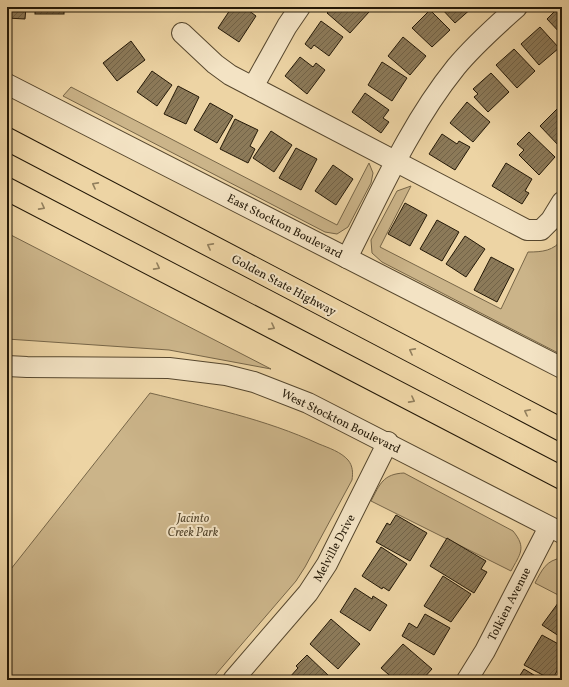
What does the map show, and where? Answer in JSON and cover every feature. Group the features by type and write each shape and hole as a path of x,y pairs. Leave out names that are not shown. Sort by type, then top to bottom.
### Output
{"highway":[{"name":"Golden State Highway","path":"7,139 562,430"},
{"path":"7,189 562,478"}],"street":[{"path":"253,87 286,26 300,7"},
{"path":"347,258 396,161 436,93 456,66 516,7"},
{"path":"182,33 215,64 253,87 527,230 541,230 551,220 562,202"},
{"name":"East Stockton Boulevard","path":"7,84 562,368"},
{"name":"West Stockton Boulevard","path":"7,366 168,368 226,375 254,382 295,396 388,442 555,530"},
{"name":"Melville Drive","path":"233,680 298,606 327,564 388,442"},
{"name":"Tolkien Avenue","path":"466,680 485,651 555,530"}],"green space":[{"path":"71,87 337,225 369,163 373,173 371,183 348,227 337,234 325,232 63,96"},
{"path":"411,186 380,247 501,309 528,252 547,250 555,246 562,239 562,355 382,262 372,253 371,240 397,191"},
{"path":"7,233 271,369 169,350 7,339"},
{"name":"Jacinto Creek Park","path":"150,393 257,421 299,435 345,457 351,465 352,480 296,581 211,680 7,680 7,574"},
{"path":"404,473 513,531 520,542 521,551 511,571 371,501 383,481 391,475"},
{"path":"562,558 562,597 535,583 542,570 548,563"}],"building":[{"path":"7,7 26,7 25,19 7,18"},
{"path":"35,7 64,7 64,14 35,14"},
{"path":"232,7 244,7 256,16 239,42 218,28"},
{"path":"333,7 362,7 369,12 350,33 327,13"},
{"path":"440,7 473,7 455,23"},
{"path":"559,7 562,7 562,35 547,19"},
{"path":"430,10 450,30 432,47 412,28"},
{"path":"321,21 343,37 329,56 314,45 311,49 305,44"},
{"path":"540,27 559,48 539,65 521,44"},
{"path":"403,37 426,56 410,75 388,56"},
{"path":"131,41 145,60 117,81 103,63"},
{"path":"514,49 535,71 517,88 496,65"},
{"path":"300,57 313,67 316,63 325,70 307,94 285,76"},
{"path":"382,62 407,78 392,101 368,85"},
{"path":"152,71 172,85 157,106 137,92"},
{"path":"491,73 509,92 488,112 474,97 478,94 473,89"},
{"path":"178,86 199,97 186,124 164,114"},
{"path":"365,93 389,110 383,118 389,122 381,133 352,112"},
{"path":"467,102 490,122 473,142 450,123"},
{"path":"210,103 233,116 217,143 194,130"},
{"path":"558,108 562,111 562,145 560,147 540,126"},
{"path":"235,119 258,130 250,146 255,149 248,163 220,149"},
{"path":"271,131 292,145 274,172 253,158"},
{"path":"529,132 555,157 539,175 519,155 524,150 517,144"},
{"path":"442,134 457,144 459,141 470,147 455,170 429,154"},
{"path":"296,148 317,159 301,190 279,178"},
{"path":"506,163 532,179 525,191 529,193 522,204 492,186"},
{"path":"333,165 353,179 336,205 315,191"},
{"path":"405,203 427,215 410,246 388,234"},
{"path":"437,220 459,232 442,261 420,249"},
{"path":"465,236 485,249 466,277 446,264"},
{"path":"491,257 514,269 497,302 474,290"},
{"path":"396,515 427,533 410,561 376,542 387,523 390,525"},
{"path":"447,538 486,561 481,569 487,572 474,593 430,566"},
{"path":"381,547 407,564 389,591 383,587 382,589 362,576"},
{"path":"443,576 471,594 451,622 424,606"},
{"path":"355,588 372,599 373,596 387,605 370,631 340,612"},
{"path":"562,599 562,638 542,625"},
{"path":"425,614 450,628 434,655 402,636 409,623 417,628"},
{"path":"331,619 360,644 338,669 310,644"},
{"path":"542,635 562,646 562,662 552,680 524,665"},
{"path":"403,644 432,669 422,680 395,680 381,668"},
{"path":"307,655 329,676 325,680 291,680 289,678 298,668 296,666"},
{"path":"524,669 542,680 517,680"}]}
